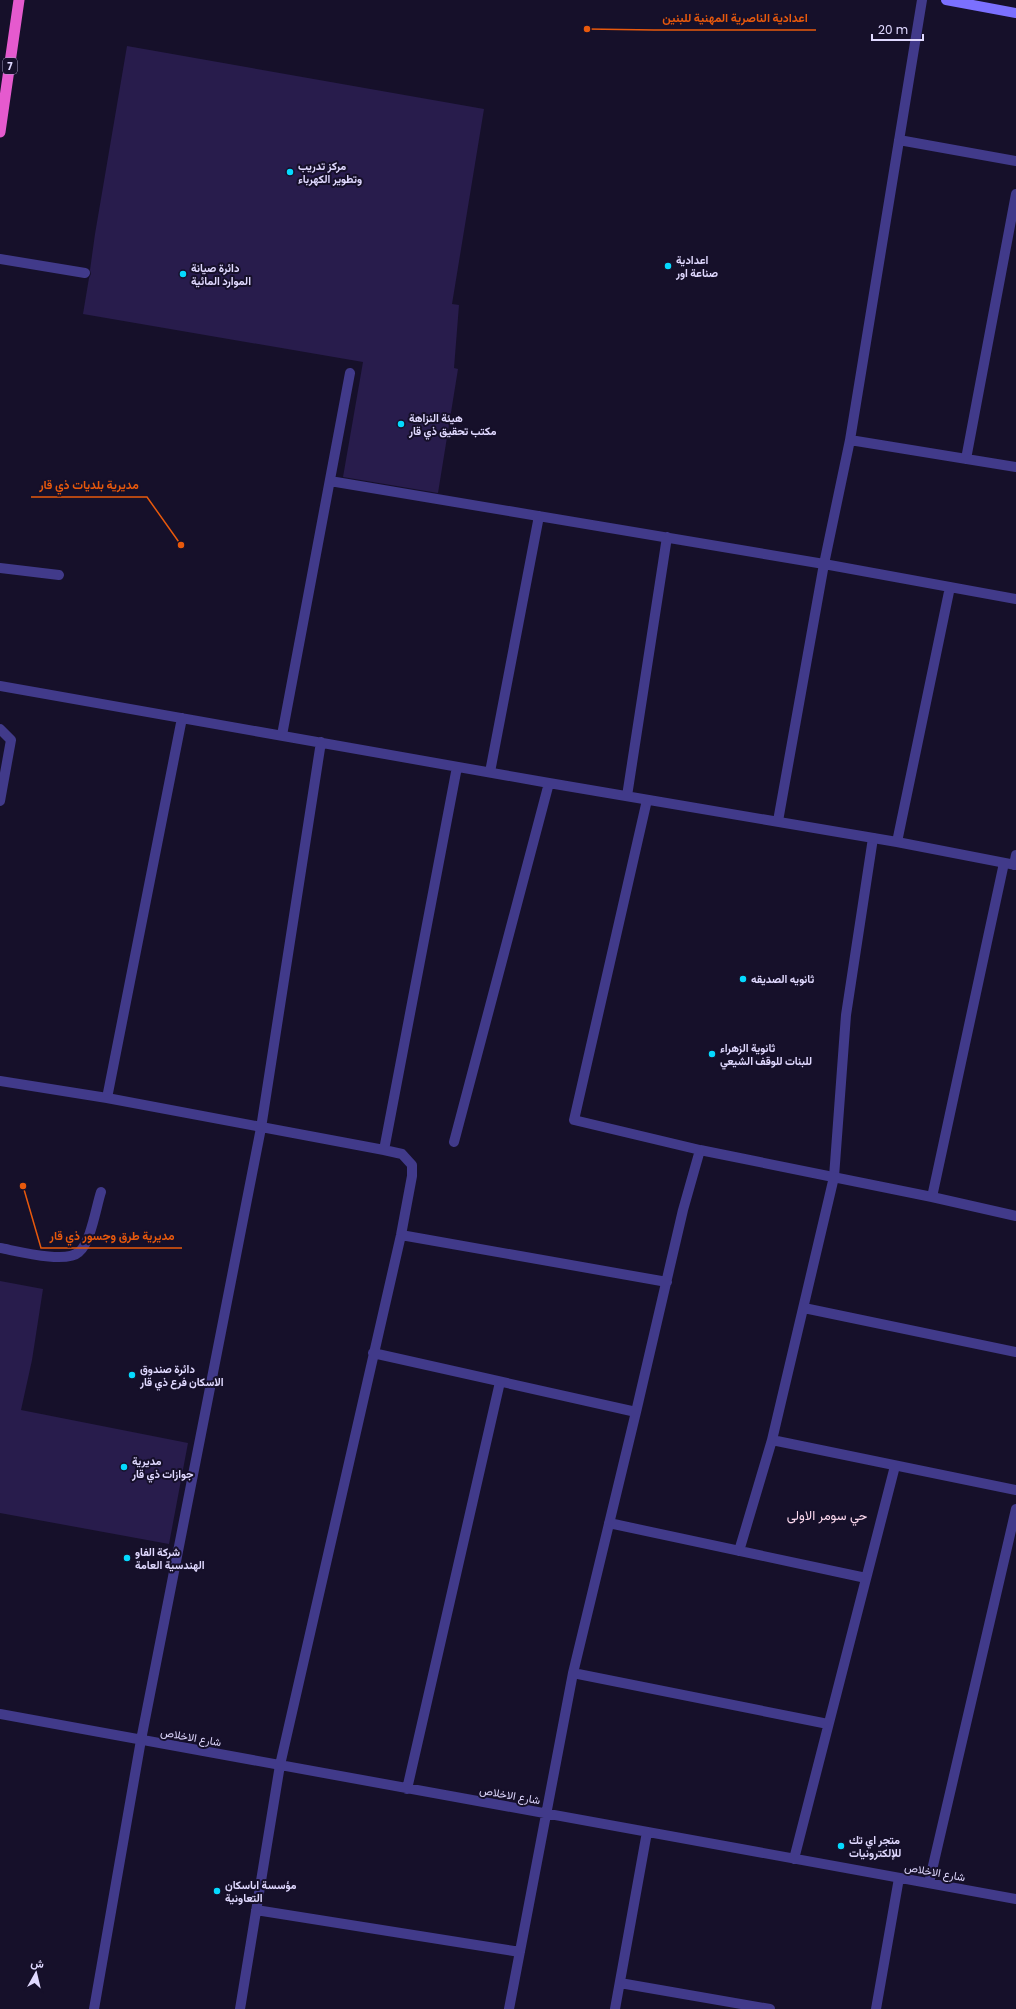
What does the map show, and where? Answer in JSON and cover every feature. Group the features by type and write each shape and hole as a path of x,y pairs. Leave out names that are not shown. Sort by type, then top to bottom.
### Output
{"highway":[{"name":"7","path":"0,132 19,0"}],"main road":[{"path":"946,0 1016,13"}],"street":[{"path":"778,822 824,564 850,440 922,0"},
{"path":"899,140 1016,161"},
{"path":"966,459 1013,222 1016,194"},
{"path":"0,259 86,273"},
{"path":"282,736 350,372"},
{"path":"850,440 1016,467"},
{"path":"330,481 824,564 1016,599"},
{"path":"490,772 539,516"},
{"path":"627,796 667,537"},
{"path":"0,568 59,575"},
{"path":"898,842 950,587"},
{"path":"0,686 646,800 898,842 1004,863 1015,862"},
{"path":"107,1098 182,718"},
{"path":"0,729 11,740 0,800"},
{"path":"94,2009 141,1740 261,1128 321,742"},
{"path":"384,1150 457,767"},
{"path":"454,1142 549,783"},
{"path":"646,800 574,1120 700,1150 834,1176 1016,1216"},
{"path":"740,1551 772,1440 834,1176 846,1015 873,838"},
{"path":"932,1197 1004,863"},
{"path":"0,1081 107,1098 384,1150 402,1154 412,1165 412,1176 400,1235 280,1765 240,2009"},
{"path":"509,2009 573,1673 683,1210 700,1150"},
{"path":"0,1248 66,1257 79,1253 87,1241 101,1192"},
{"path":"400,1235 667,1282"},
{"path":"804,1308 1016,1352"},
{"path":"373,1353 636,1412"},
{"path":"407,1789 500,1382"},
{"path":"772,1440 1016,1490"},
{"path":"794,1859 895,1466"},
{"path":"929,1883 1016,1510"},
{"path":"609,1523 866,1578"},
{"path":"573,1673 828,1724"},
{"name":"شارع الاخلاص","path":"0,1714 1016,1899"},
{"path":"615,2009 647,1832"},
{"path":"876,2009 899,1878"},
{"path":"256,1910 520,1952"},
{"path":"620,1983 770,2009"}],"building":[{"name":"مركز تدريب وتطوير الكهرباء","path":"127,46 484,109 452,304 459,305 454,368 458,369 438,493 343,477 363,362 83,314 91,274 90,270 95,234"},
{"name":"مديرية جوازات ذي قار","path":"0,1281 43,1289 32,1360 21,1410 188,1443 169,1544 0,1513"}],"place":[{"name":"اعدادية الناصرية المهنية للبنين","path":"587,29"},
{"name":"مركز تدريب وتطوير الكهرباء","path":"290,172"},
{"name":"اعدادية صناعة اور","path":"668,266"},
{"name":"دائرة صيانة الموارد المائية","path":"183,274"},
{"name":"هيئة النزاهة مكتب تحقيق ذي قار","path":"401,424"},
{"name":"مديرية بلديات ذي قار","path":"181,545"},
{"name":"ثانويه الصديقه","path":"743,979"},
{"name":"ثانوية الزهراء للبنات للوقف الشيعي","path":"712,1054"},
{"name":"مديرية طرق وجسور ذي قار","path":"23,1186"},
{"name":"دائرة صندوق الاسكان فرع ذي قار","path":"132,1375"},
{"name":"مديرية جوازات ذي قار","path":"124,1467"},
{"name":"شركة الفاو الهندسية العامة","path":"127,1558"},
{"name":"متجر اي تك للإلكترونيات","path":"841,1846"},
{"name":"مؤسسة اىاسكان التعاونية","path":"217,1891"}],"district":[{"name":"حي سومر الاولى","path":"827,1515"}]}
